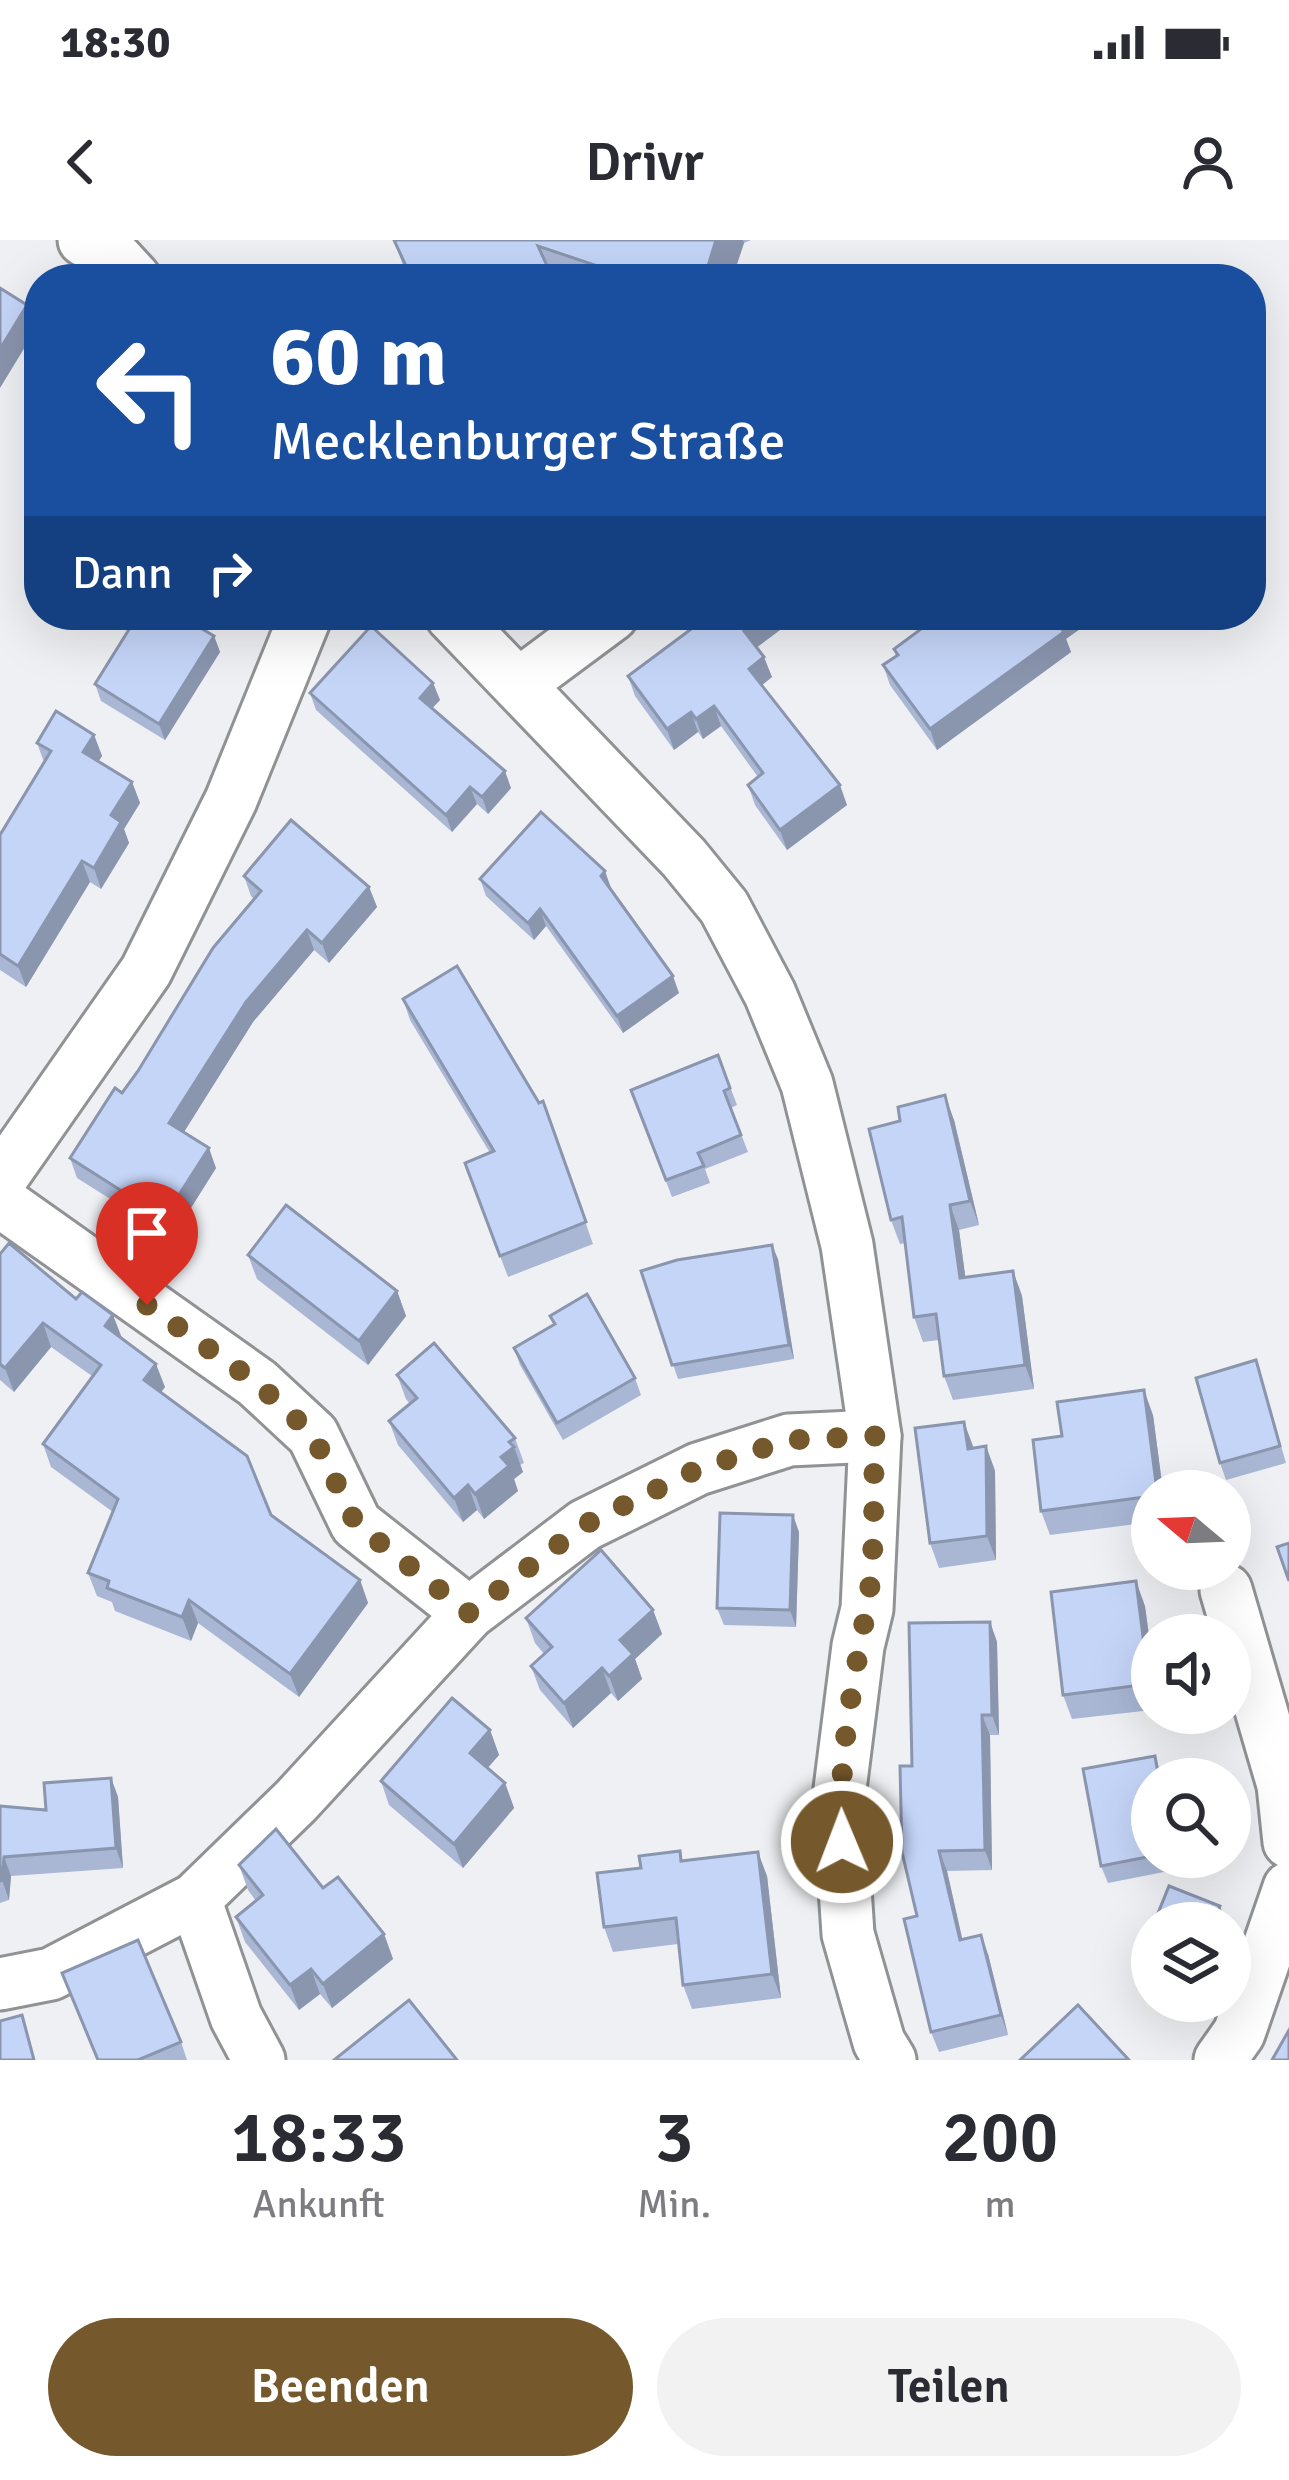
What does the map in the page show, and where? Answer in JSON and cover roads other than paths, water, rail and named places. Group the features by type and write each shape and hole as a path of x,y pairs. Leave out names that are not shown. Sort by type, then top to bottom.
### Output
{"street":[{"path":"84,240 121,264"},
{"path":"0,1180 146,971 231,800 300,630"},
{"path":"466,630 684,858 724,907 770,994 807,1084 847,1245 875,1436 867,1609 839,1797 848,1934 879,2042 890,2060"},
{"path":"519,684 592,630"},
{"path":"0,1201 257,1383 313,1435 356,1524 469,1613"},
{"path":"0,1984 51,1974 195,1900 296,1801 469,1613 584,1525 698,1469 789,1440 875,1436"},
{"path":"1226,1590 1283,1785 1289,1842"},
{"path":"1220,2060 1239,2033 1289,1888"},
{"path":"195,1900 236,2018 259,2060"}]}
